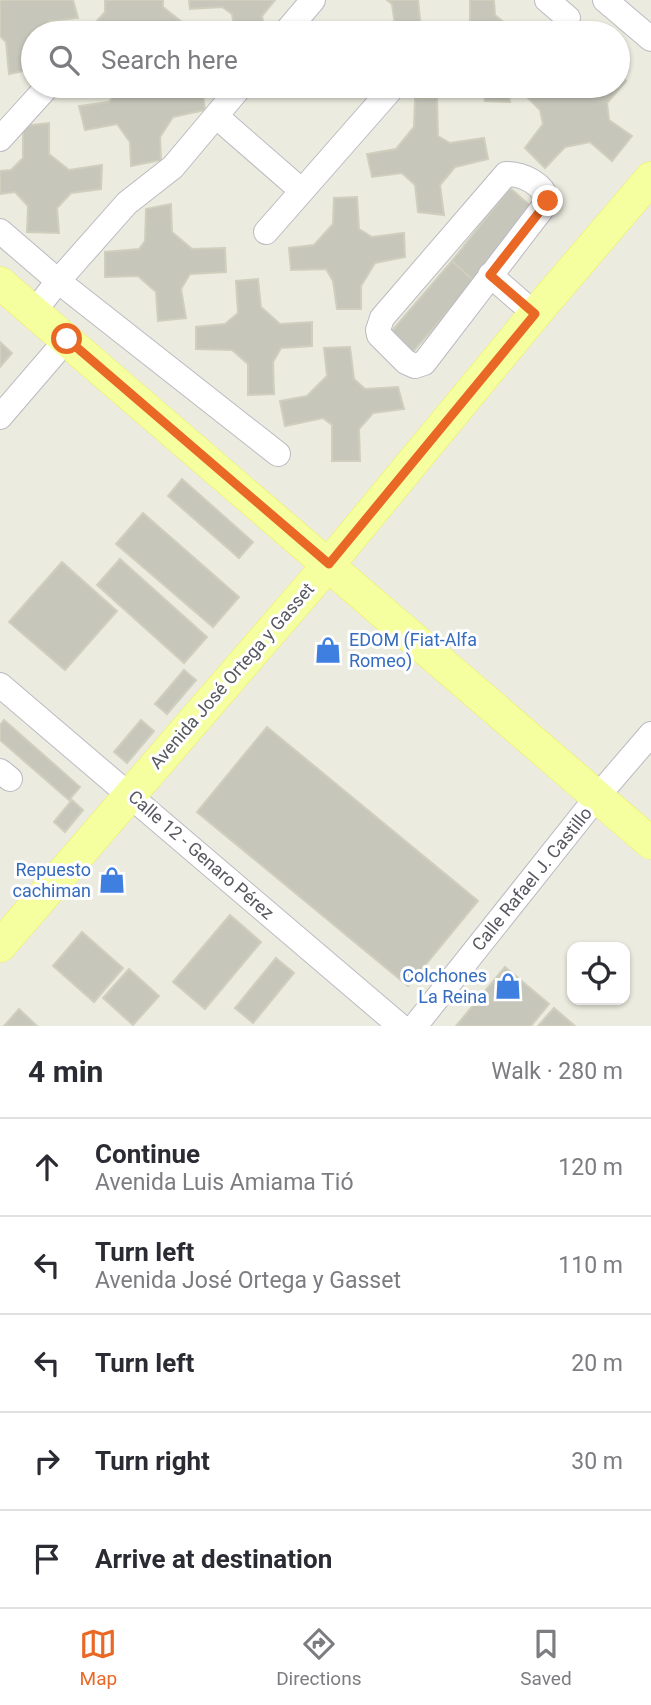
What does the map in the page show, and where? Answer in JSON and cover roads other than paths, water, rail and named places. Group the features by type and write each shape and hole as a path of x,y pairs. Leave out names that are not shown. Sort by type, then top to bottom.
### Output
{"main road":[{"name":"Avenida José Ortega y Gasset","path":"0,946 329,564 651,178"},
{"path":"0,283 651,843"}],"street":[{"path":"295,21 313,0"},
{"path":"547,0 568,18"},
{"path":"604,0 629,21"},
{"path":"630,22 651,39"},
{"path":"0,139 37,98"},
{"path":"34,312 127,203 173,167 231,98"},
{"path":"266,232 383,98"},
{"path":"216,116 302,191"},
{"path":"506,174 520,174 545,190 548,201 490,275 424,362 415,366 405,362 379,335 382,318 506,174"},
{"path":"0,231 58,281 278,454"},
{"path":"490,275 535,314"},
{"path":"0,417 67,339"},
{"name":"Calle 12 - Genaro Pérez","path":"0,685 400,1026"},
{"name":"Calle Rafael J. Castillo","path":"415,1026 597,797 651,734"}],"place":[{"name":"EDOM (Fiat-Alfa Romeo)","path":"328,650"},
{"name":"Repuesto cachiman","path":"112,880"},
{"name":"Colchones La Reina","path":"508,986"}]}
